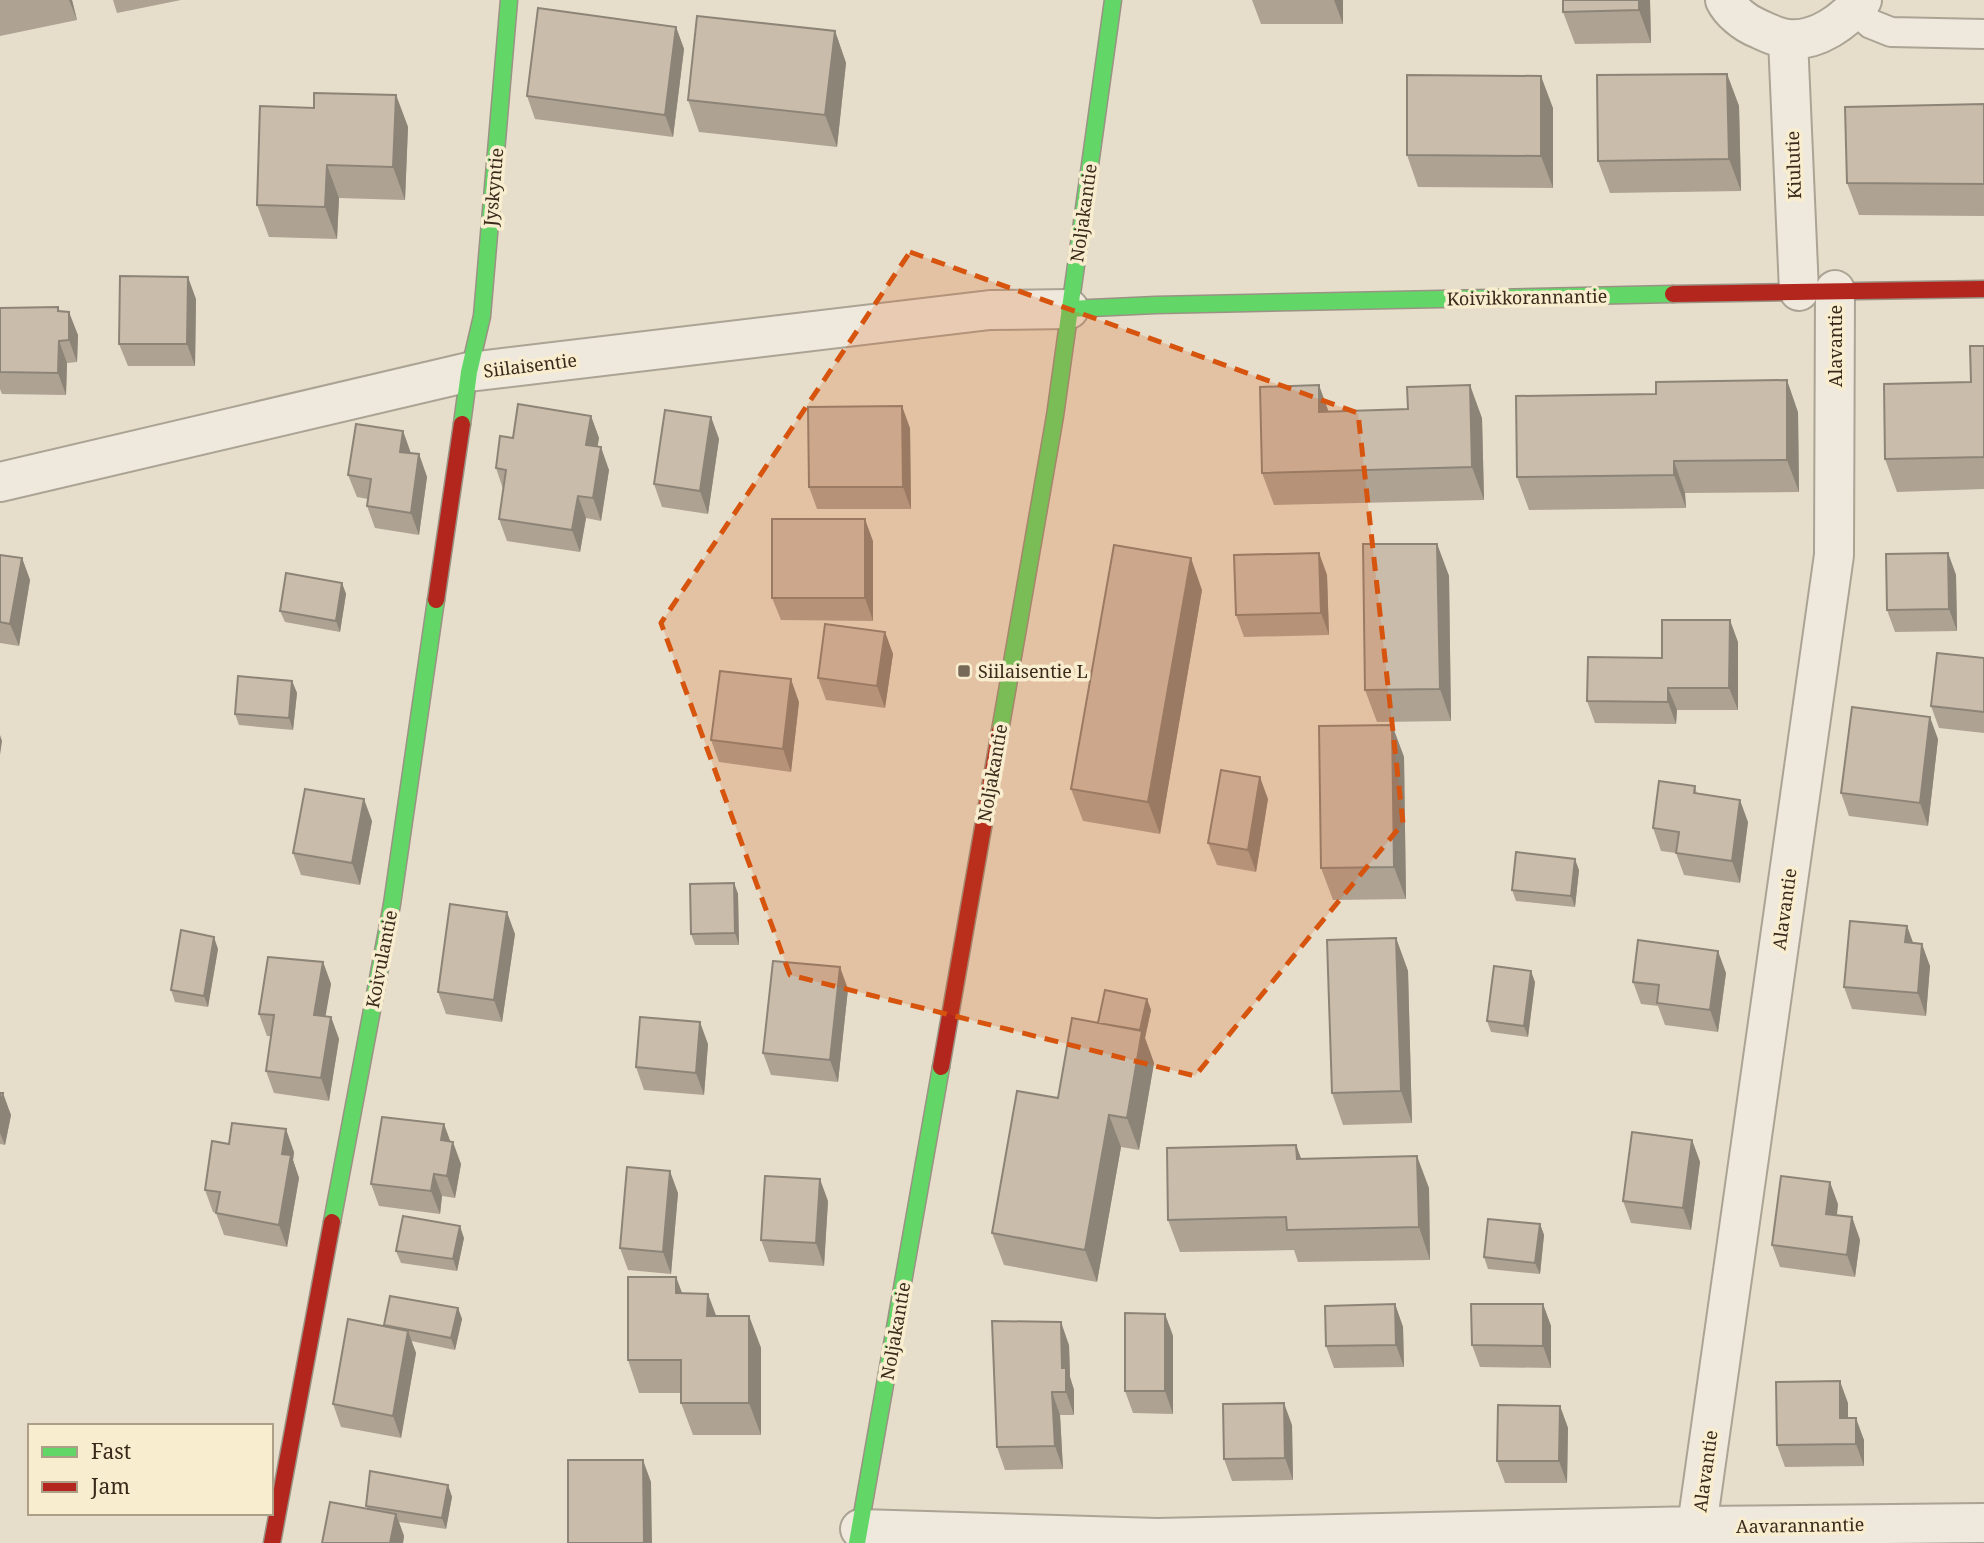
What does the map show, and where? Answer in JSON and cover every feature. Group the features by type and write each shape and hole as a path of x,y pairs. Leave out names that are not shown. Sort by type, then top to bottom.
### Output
{"street":[{"name":"Jyskyntie","path":"469,372 482,316 509,0"},
{"name":"Noljakantie","path":"859,1536 1055,416 1113,0"},
{"path":"1725,0 1749,25 1788,39 1829,29 1847,18 1858,5"},
{"name":"Kiulutie","path":"1788,39 1817,290"},
{"name":"Koivikkorannantie","path":"1069,309 1817,290 1984,289"},
{"name":"Alavantie","path":"1697,1526 1834,555 1817,290"},
{"name":"Siilaisentie","path":"0,482 469,372 990,310 1069,309"},
{"name":"Koivulantie","path":"272,1543 392,904 469,372"},
{"name":"Aavarannantie","path":"859,1536 1157,1538 1697,1526 1984,1523"}],"lane":[{"path":"1858,5 1871,24 1891,32 1984,34"}],"highlighted area":[{"path":"910,252 1358,413 1403,823 1195,1076 790,975 661,623"}],"building":[{"path":"1563,0 1639,0 1639,10 1563,12"},
{"path":"538,8 676,27 665,115 527,96"},
{"path":"697,16 835,31 825,115 688,100"},
{"path":"1727,74 1729,159 1598,161 1597,75"},
{"path":"1407,75 1541,76 1541,156 1407,155"},
{"path":"314,93 396,95 393,167 327,165 325,207 257,205 260,106 314,108"},
{"path":"1984,104 1984,184 1847,183 1845,107"},
{"path":"120,276 188,277 187,344 119,344"},
{"path":"58,307 58,311 69,312 69,340 59,341 58,373 0,372 0,308"},
{"path":"1970,346 1984,346 1984,457 1885,459 1884,384 1971,382"},
{"path":"1787,380 1787,460 1674,461 1674,475 1517,477 1516,396 1656,394 1656,382"},
{"path":"1319,385 1319,412 1408,409 1407,387 1470,385 1472,467 1262,473 1260,387"},
{"path":"518,404 591,416 586,445 601,447 593,498 578,496 572,530 499,519 506,470 496,468 500,436 513,438"},
{"path":"902,406 903,487 809,487 808,407"},
{"path":"665,410 711,417 700,491 654,484"},
{"path":"356,424 403,431 400,452 419,454 411,513 367,506 371,479 348,475"},
{"path":"772,519 865,519 865,598 772,598"},
{"path":"1363,544 1437,544 1440,689 1365,690"},
{"path":"1114,545 1191,558 1148,802 1071,789"},
{"path":"1319,553 1321,613 1236,615 1234,555"},
{"path":"1948,553 1949,609 1887,610 1886,554"},
{"path":"0,555 22,558 10,624 0,622"},
{"path":"286,573 342,583 336,621 280,611"},
{"path":"1662,620 1730,620 1729,688 1668,688 1668,702 1587,701 1588,657 1662,658"},
{"path":"825,624 885,632 877,686 818,678"},
{"path":"1937,653 1984,658 1984,712 1931,706"},
{"path":"720,671 791,679 783,749 711,740"},
{"path":"238,676 292,681 289,718 235,714"},
{"path":"1852,707 1930,717 1920,803 1841,793"},
{"path":"1392,725 1394,867 1321,868 1319,726"},
{"path":"1221,770 1260,777 1248,850 1208,843"},
{"path":"1659,781 1695,786 1694,793 1740,800 1732,861 1676,853 1679,832 1653,828"},
{"path":"305,789 364,799 352,863 293,853"},
{"path":"1516,852 1575,859 1571,896 1512,890"},
{"path":"734,883 735,933 691,934 690,884"},
{"path":"450,904 507,912 494,1000 438,992"},
{"path":"1850,921 1907,926 1905,942 1922,944 1918,993 1844,987"},
{"path":"181,930 214,937 204,996 171,990"},
{"path":"1396,938 1401,1091 1332,1093 1327,940"},
{"path":"1638,940 1718,951 1710,1010 1657,1003 1659,985 1633,982"},
{"path":"268,957 323,962 314,1015 331,1017 321,1078 266,1071 274,1015 259,1014"},
{"path":"773,961 840,967 830,1060 763,1053"},
{"path":"1494,966 1531,971 1524,1026 1487,1021"},
{"path":"1105,990 1147,999 1140,1030 1098,1023"},
{"path":"640,1017 700,1022 696,1073 636,1067"},
{"path":"1072,1018 1142,1031 1127,1118 1109,1115 1085,1250 992,1233 1017,1091 1058,1098"},
{"path":"382,1117 444,1124 441,1140 453,1142 447,1176 434,1174 431,1191 371,1184"},
{"path":"232,1123 286,1129 282,1154 291,1155 279,1225 216,1213 220,1192 205,1190 212,1141 229,1144"},
{"path":"1632,1132 1692,1140 1683,1208 1623,1201"},
{"path":"1296,1145 1297,1159 1417,1156 1419,1227 1287,1230 1286,1217 1168,1220 1167,1148"},
{"path":"627,1167 670,1171 663,1252 620,1248"},
{"path":"765,1176 820,1179 816,1243 761,1240"},
{"path":"1781,1176 1830,1182 1826,1214 1852,1217 1847,1255 1772,1245"},
{"path":"403,1216 460,1226 453,1259 396,1251"},
{"path":"1488,1219 1540,1224 1535,1263 1484,1257"},
{"path":"628,1277 676,1277 676,1293 708,1294 707,1316 749,1316 749,1403 681,1403 681,1360 628,1360"},
{"path":"390,1296 458,1308 451,1338 384,1325"},
{"path":"1395,1304 1396,1345 1326,1346 1325,1306"},
{"path":"1471,1304 1543,1304 1543,1346 1472,1345"},
{"path":"1125,1313 1165,1314 1165,1391 1125,1391"},
{"path":"348,1319 408,1331 393,1416 333,1404"},
{"path":"992,1321 1061,1322 1062,1368 1066,1368 1066,1392 1052,1392 1055,1446 997,1447"},
{"path":"1840,1381 1840,1418 1856,1418 1856,1444 1777,1445 1776,1382"},
{"path":"1284,1403 1285,1458 1224,1459 1223,1404"},
{"path":"1498,1405 1560,1406 1559,1461 1497,1461"},
{"path":"568,1460 643,1460 644,1543 568,1543"},
{"path":"370,1471 448,1485 442,1518 366,1506"},
{"path":"330,1502 396,1514 390,1543 322,1543"}],"traffic: fast":[{"path":"462,424 469,372 482,316 509,0"},
{"path":"1000,731 1055,416 1113,0"},
{"path":"1069,309 1673,294"},
{"path":"332,1222 392,904 436,600"},
{"path":"857,1543 941,1067"}],"traffic: jam":[{"path":"1673,294 1984,289"},
{"path":"436,600 462,424"},
{"path":"941,1067 1000,731"},
{"path":"272,1543 332,1222"}],"place":[{"name":"Siilaisentie L","path":"964,671"}]}
